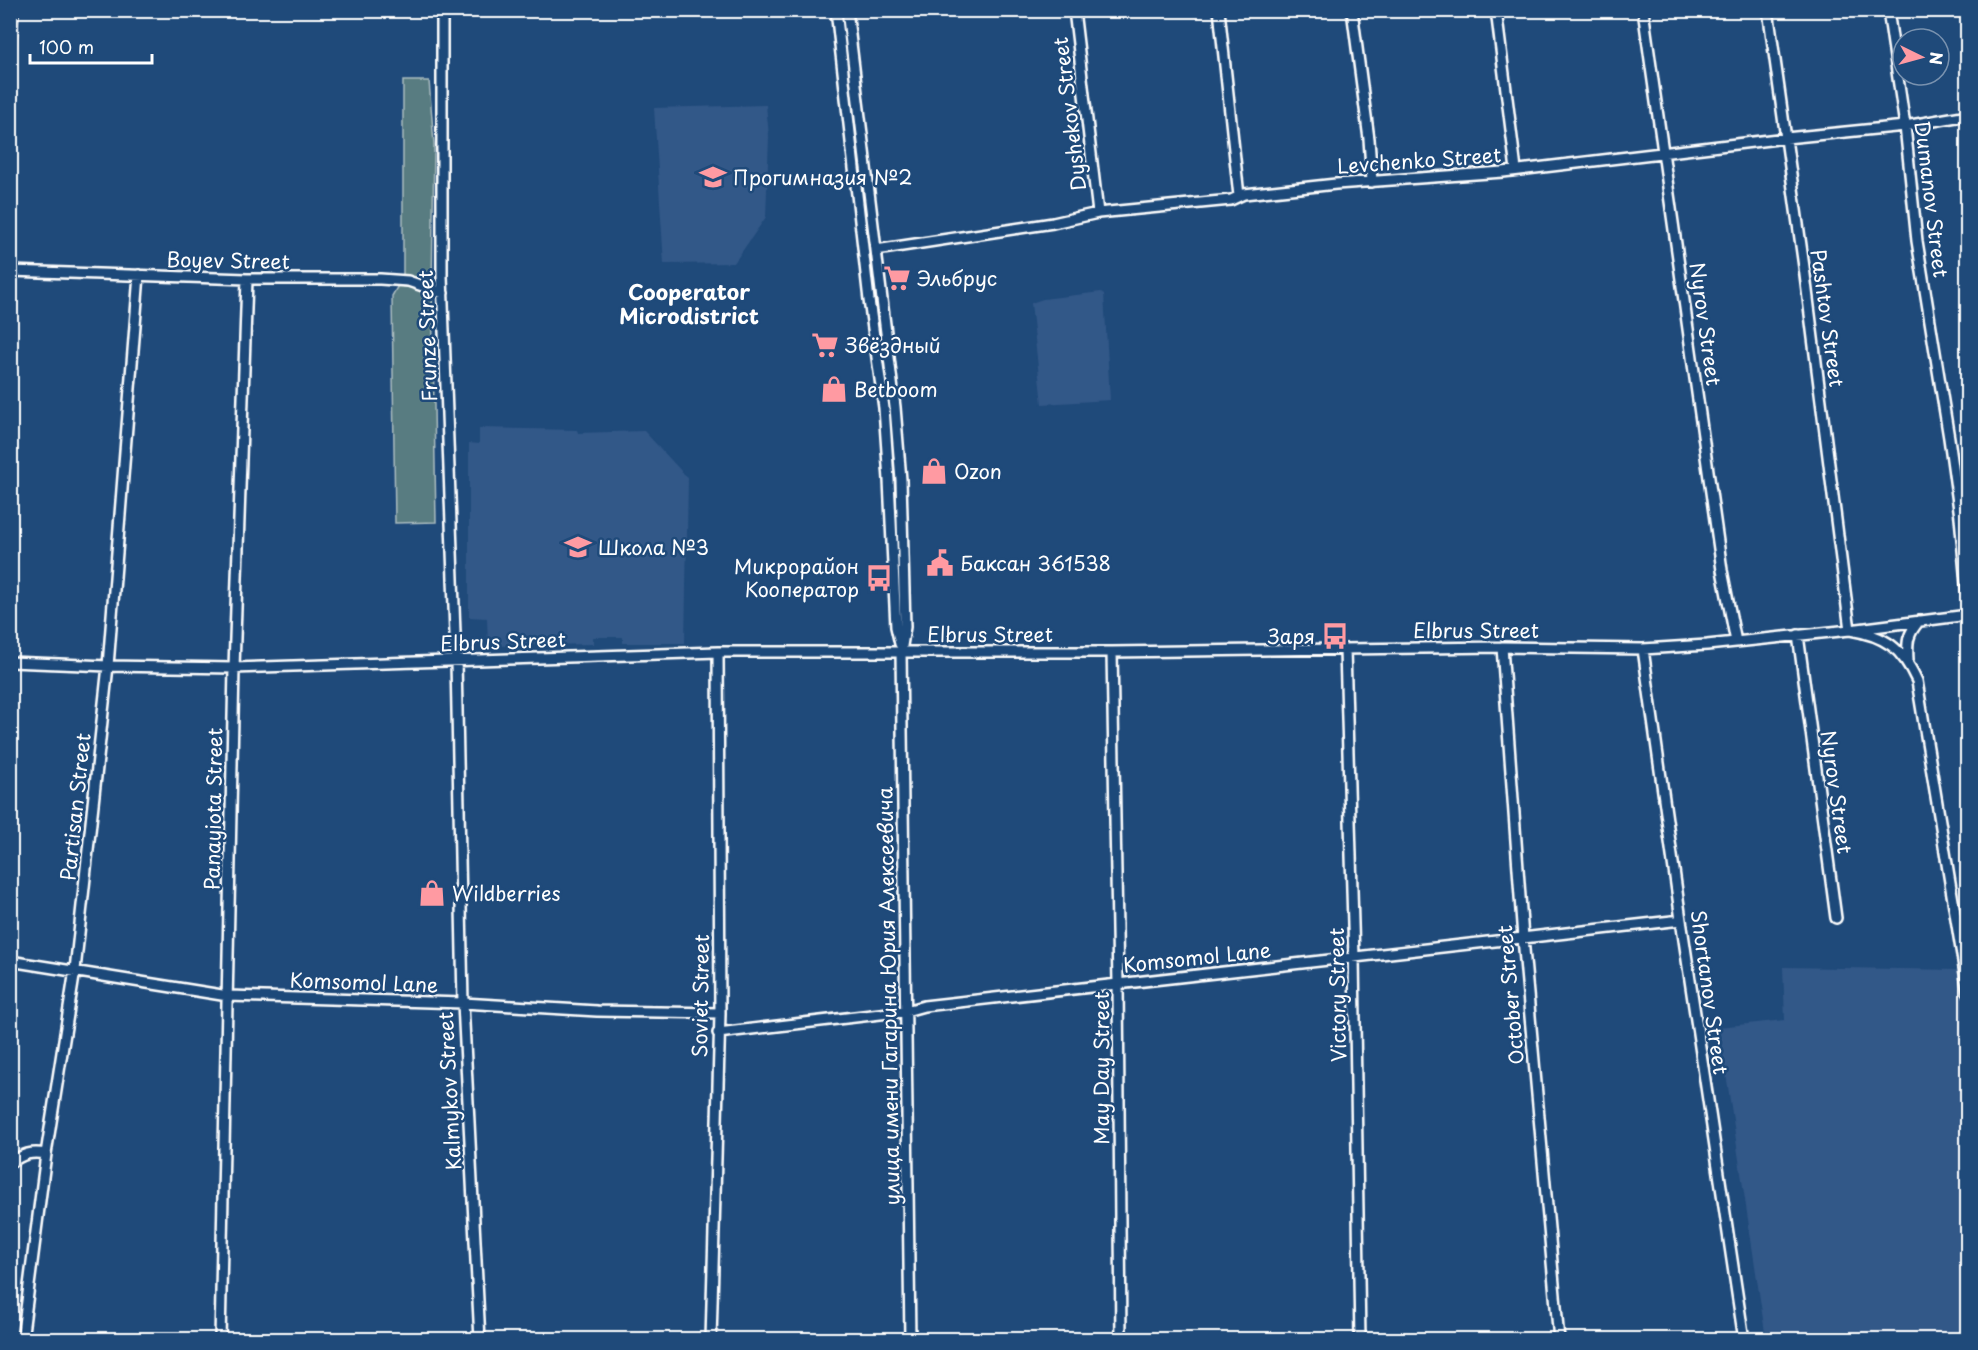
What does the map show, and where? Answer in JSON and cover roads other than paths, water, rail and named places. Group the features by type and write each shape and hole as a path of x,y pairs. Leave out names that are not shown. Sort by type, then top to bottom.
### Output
{"street":[{"path":"10,51 13,10"},
{"name":"Frunze Street","path":"442,10 443,293 456,661"},
{"name":"улица имени Гагарина Юрия Алексеевича","path":"836,10 884,408 897,627 901,652 910,1340"},
{"name":"улица имени Гагарина Юрия Алексеевича","path":"847,10 902,480 905,627 901,652"},
{"name":"Dyshekov Street","path":"1074,10 1090,129 1098,213"},
{"path":"1219,10 1239,196"},
{"path":"1352,10 1369,139 1372,182"},
{"path":"1496,10 1516,170"},
{"name":"Nyrov Street","path":"1643,10 1691,337 1722,570 1736,642"},
{"name":"Pashtov Street","path":"1768,10 1850,630"},
{"name":"Dumanov Street","path":"1888,10 1905,126 1917,242 1960,517 1968,606"},
{"name":"Levchenko Street","path":"876,250 1053,223 1098,213 1231,200 1239,196 1324,185 1516,170 1905,126 1968,115"},
{"name":"Boyev Street","path":"10,271 247,279 380,279 408,281 443,293"},
{"name":"Partisan Street","path":"22,1340 46,1154 75,970 108,666 139,275"},
{"name":"Panayiota Street","path":"220,1340 234,668 247,279"},
{"name":"Elbrus Street","path":"10,662 234,668 718,652 1112,652 1502,647 1643,649 1736,642 1968,615"},
{"path":"1919,621 1910,632 1907,645 1908,660 1917,681 1968,992"},
{"path":"1850,630 1869,633 1890,644 1908,660"},
{"name":"Nyrov Street","path":"1798,635 1836,918"},
{"name":"October Street","path":"1502,647 1523,938 1559,1340"},
{"name":"Shortanov Street","path":"1643,649 1744,1340"},
{"name":"Victory Street","path":"1345,650 1354,958 1360,1340"},
{"name":"Soviet Street","path":"711,1340 720,1013 718,652"},
{"name":"May Day Street","path":"1112,652 1121,1340"},
{"name":"Kalmykov Street","path":"456,661 463,1003 480,1340"},
{"name":"Komsomol Lane","path":"718,1033 906,1011 924,1006 1681,920"},
{"name":"Komsomol Lane","path":"10,961 228,996 463,1003 597,1011 720,1013"},
{"path":"10,1163 22,1155 34,1152 46,1154"}],"place":[{"name":"Прогимназия №2","path":"713,177"},
{"name":"Эльбрус","path":"897,278"},
{"name":"Звёздный","path":"825,345"},
{"name":"Betboom","path":"834,389"},
{"name":"Ozon","path":"934,471"},
{"name":"Школа №3","path":"578,547"},
{"name":"Баксан 361538","path":"940,563"},
{"name":"Микрорайон Кооператор","path":"879,578"},
{"name":"Заря","path":"1335,636"},
{"name":"Wildberries","path":"432,893"}],"district":[{"name":"Cooperator Microdistrict","path":"689,303"}]}
